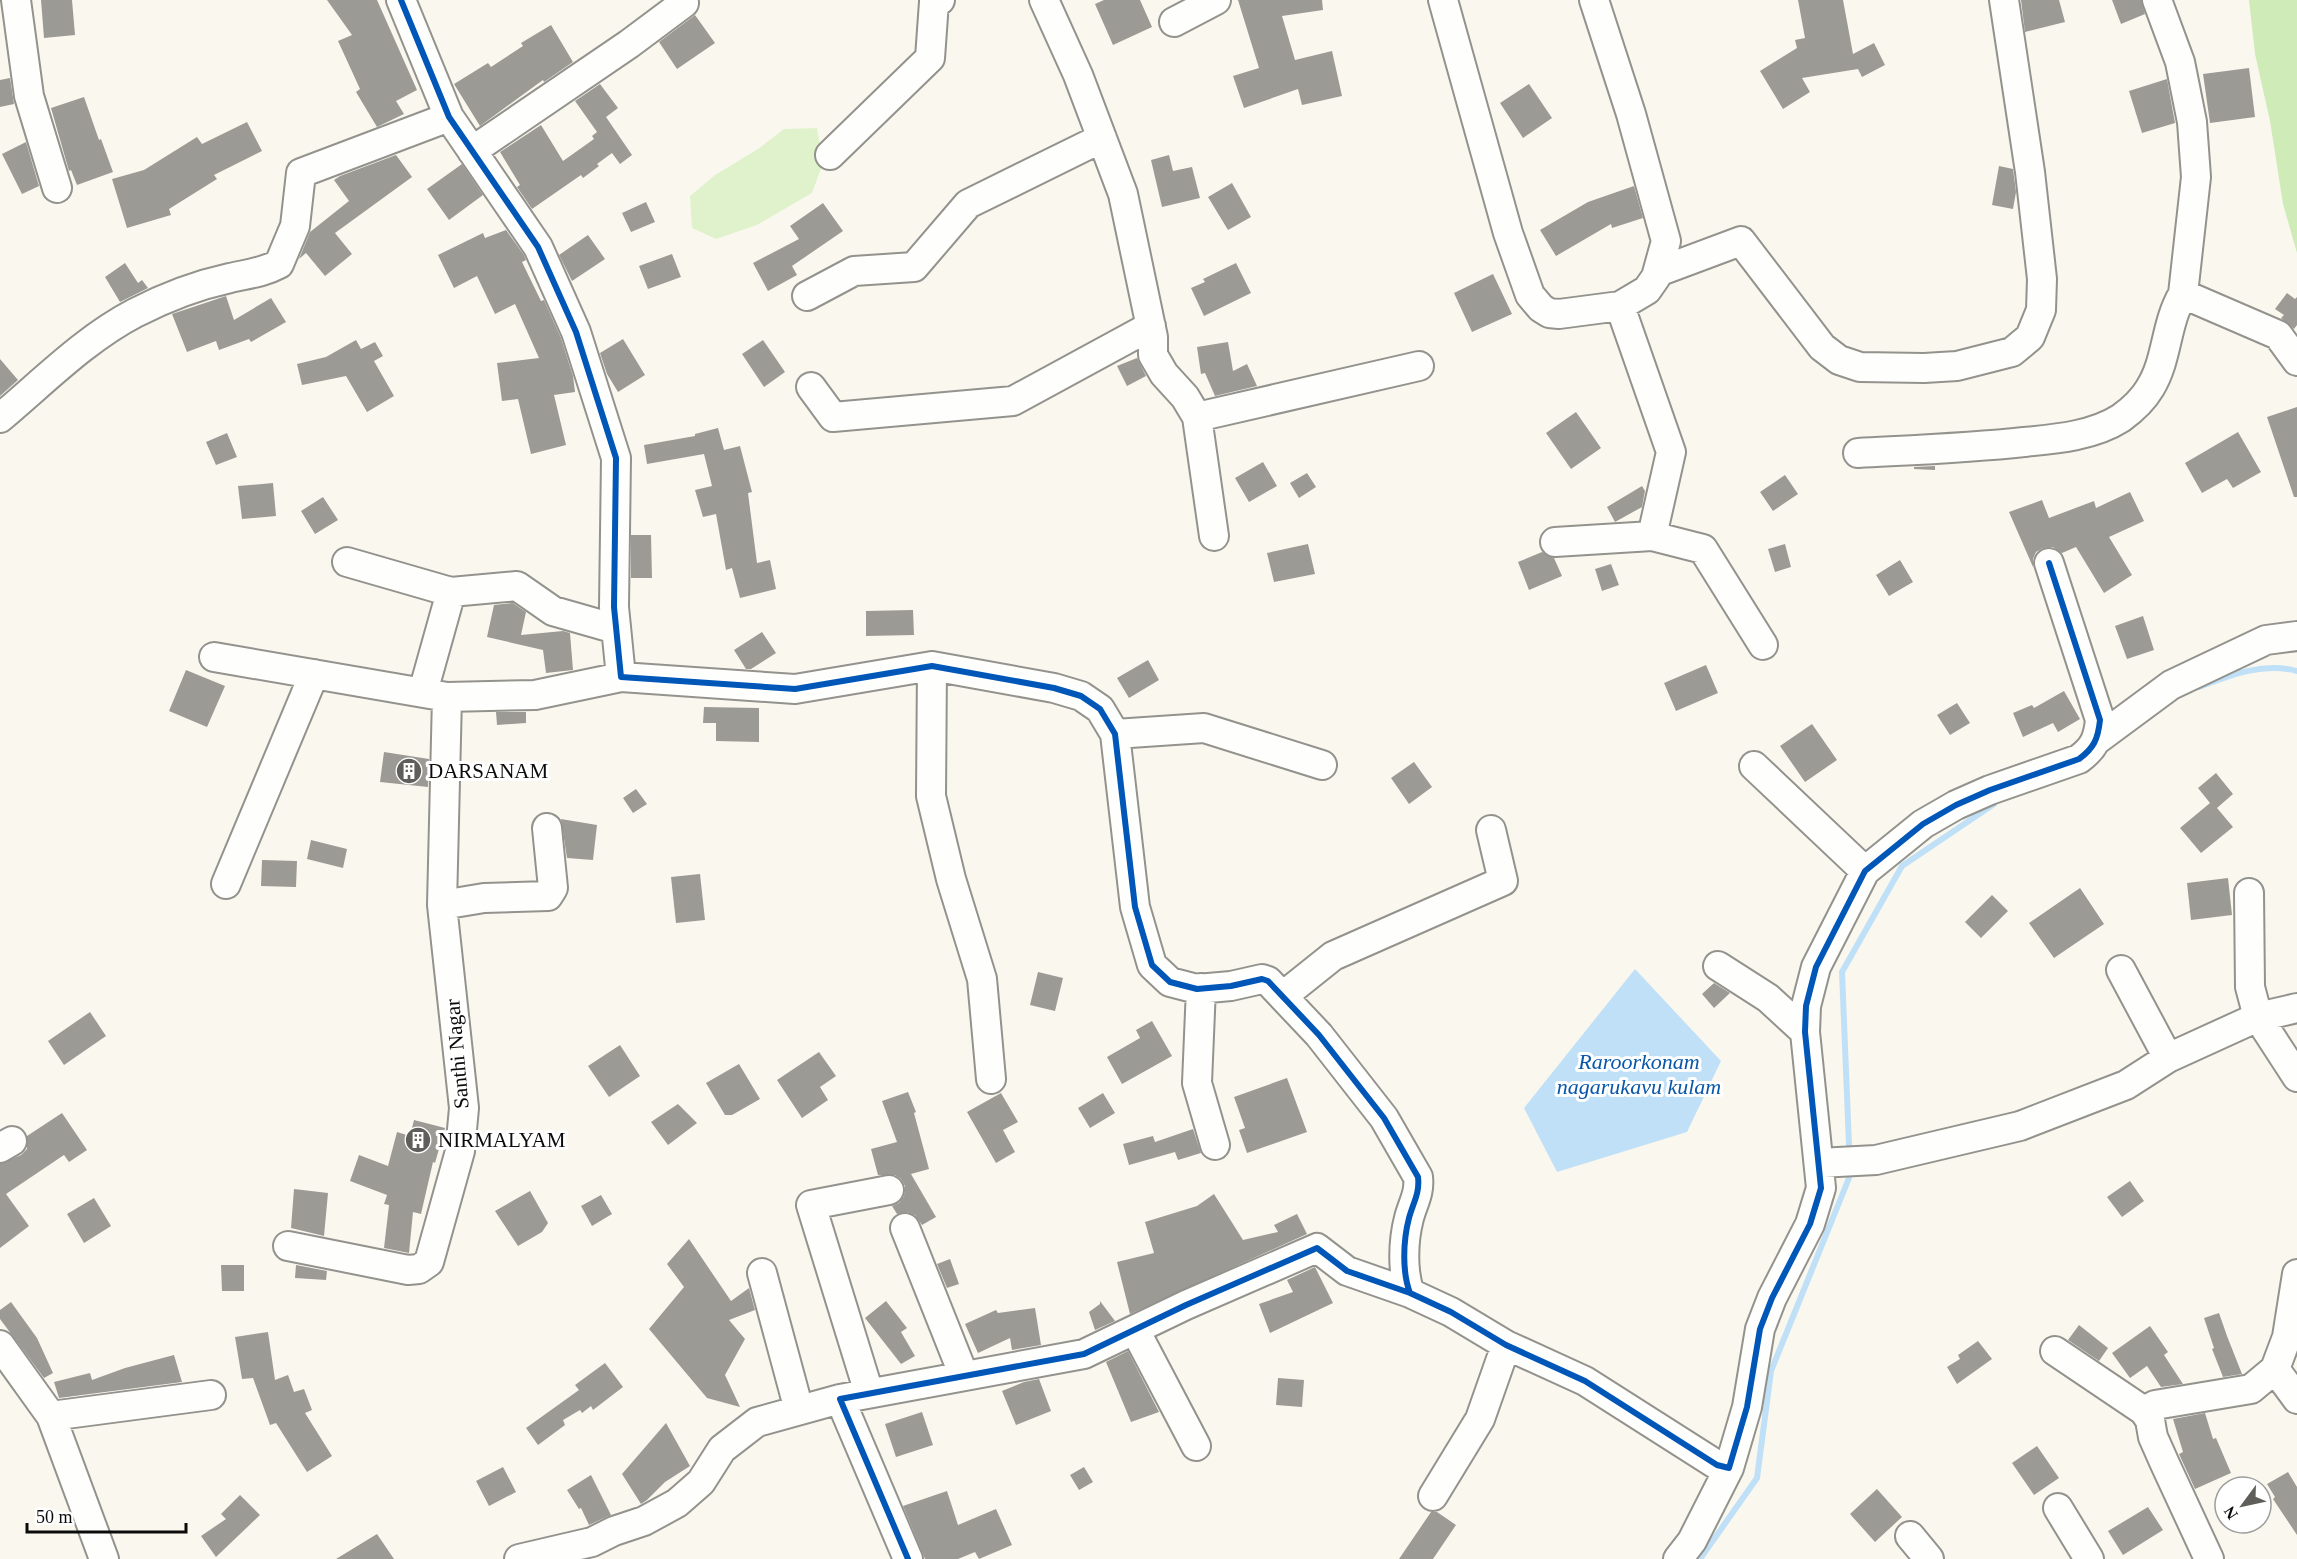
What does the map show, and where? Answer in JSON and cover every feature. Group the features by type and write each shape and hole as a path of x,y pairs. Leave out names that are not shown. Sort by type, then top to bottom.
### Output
{"street":[{"path":"16,0 29,96 57,189"},
{"path":"401,0 449,117 538,247 576,332 616,458 614,607 621,677"},
{"path":"830,154 930,58 934,2 940,0"},
{"path":"1044,0 1078,75 1123,194 1151,326 1153,355 1164,374 1185,397 1197,417 1214,536"},
{"path":"1174,22 1216,0"},
{"path":"1443,0 1508,233 1530,295 1541,308 1549,313 1559,314 1620,306 1647,290 1658,272 1666,241 1631,114 1594,0"},
{"path":"1658,272 1741,241 1822,347 1839,360 1860,367 1924,368 1957,366 2012,352 2030,337 2041,310 2042,279 2030,172 2004,0"},
{"path":"1858,453 1990,446 2066,438 2104,426 2120,418 2137,405 2150,389 2160,368 2174,309 2183,294 2196,177 2192,122 2180,62 2157,0"},
{"path":"472,151 629,44 684,3"},
{"path":"0,418 98,335 135,313 192,289 229,278 263,272 279,264 295,226 300,173 449,117"},
{"path":"807,296 854,271 914,267 968,204 1102,138"},
{"path":"2183,294 2278,335 2297,361"},
{"path":"1620,306 1671,452 1652,536"},
{"path":"812,387 833,417 1013,401 1151,326"},
{"path":"1197,417 1419,366"},
{"path":"1555,542 1652,536 1703,549 1763,645"},
{"path":"347,562 451,592 517,586 553,611 616,629"},
{"path":"2049,563 2100,720 2098,739"},
{"name":"Santhi Nagar","path":"288,1246 408,1270 419,1269 429,1262 460,1151 464,1107 442,905 435,694 451,592"},
{"path":"1678,1559 1692,1541 1729,1468 1747,1407 1760,1329 1772,1298 1810,1224 1821,1188 1805,1032 1806,1006 1816,967 1865,871 1923,824 1956,805 1990,790 2079,759 2089,752 2098,739 2171,685 2266,640 2297,636"},
{"path":"214,657 435,694 535,695 621,677 795,689 932,666 1054,688 1081,696 1100,709 1115,734 1135,907 1152,965 1170,982 1201,988 1231,986 1262,980 1273,985 1319,1035 1384,1118 1418,1177 1419,1188 1417,1200 1409,1218 1404,1265 1405,1280 1410,1293"},
{"path":"932,666 931,796 951,879 982,979 991,1079"},
{"path":"226,884 314,674"},
{"path":"1115,734 1204,729 1322,765"},
{"path":"1754,766 1865,871"},
{"path":"442,905 484,898 548,896 553,888 547,828"},
{"path":"1283,996 1334,956 1503,881 1491,830"},
{"path":"2249,893 2250,987 2258,1017 2297,1077"},
{"path":"1718,966 1768,998 1805,1032"},
{"path":"2121,970 2168,1058"},
{"path":"1201,988 1197,1083 1215,1145"},
{"path":"1819,1162 1876,1161 2020,1126 2126,1085 2168,1058 2258,1017 2297,1008"},
{"path":"869,1393 812,1205 889,1190"},
{"path":"905,1228 964,1376"},
{"path":"519,1559 595,1550 677,1503 701,1482 722,1449 757,1422 840,1399 1084,1354 1186,1305 1317,1248 1347,1271 1410,1293 1450,1312 1506,1345 1586,1381 1717,1465 1729,1468"},
{"path":"762,1273 800,1410"},
{"path":"2144,1411 2155,1405 2251,1389 2275,1369 2287,1337 2297,1274"},
{"path":"1135,1330 1196,1446"},
{"path":"0,1345 51,1416 104,1559"},
{"path":"1433,1496 1480,1419 1506,1345"},
{"path":"2055,1351 2144,1411 2150,1420 2165,1464 2210,1559"},
{"path":"2275,1369 2297,1399"},
{"path":"51,1416 212,1395"},
{"path":"840,1399 908,1559"},
{"path":"2058,1508 2089,1559"},
{"path":"1910,1536 1929,1559"}],"green space":[{"path":"2249,0 2297,0 2297,253 2283,204 2270,121 2255,54"},
{"path":"817,128 823,163 812,193 757,225 716,239 692,228 690,196 715,175 758,149 784,129"}],"water":[{"name":"Raroorkonam nagarukavu kulam","path":"1635,969 1721,1061 1687,1132 1557,1172 1524,1108"}],"building":[{"path":"41,0 72,0 75,35 44,38"},
{"path":"327,0 377,0 417,90 396,101 404,114 377,127 356,92 360,89 338,41 352,35"},
{"path":"1104,0 1140,0 1152,27 1113,45 1095,4"},
{"path":"1238,0 1322,0 1323,10 1282,16 1295,60 1332,51 1342,96 1302,105 1298,89 1244,108 1233,76 1259,68"},
{"path":"1798,0 1843,0 1853,54 1874,43 1885,65 1862,77 1858,69 1802,78 1810,92 1783,109 1760,71 1797,48 1795,40 1805,38"},
{"path":"2021,0 2059,0 2065,22 2025,32"},
{"path":"2112,0 2141,0 2145,14 2121,24"},
{"path":"695,15 715,43 677,69 659,42"},
{"path":"551,25 573,62 544,82 543,80 480,126 454,84 488,63 491,67 523,46 521,43"},
{"path":"2249,68 2255,117 2210,123 2203,74"},
{"path":"10,78 14,104 0,107 0,80"},
{"path":"2167,79 2175,123 2142,133 2129,91"},
{"path":"600,84 618,108 606,117 632,155 620,164 612,153 583,178 581,175 532,209 517,187 520,185 500,152 541,125 563,161 594,139 592,136 597,132 575,101"},
{"path":"1529,84 1552,118 1523,138 1500,103"},
{"path":"84,97 113,172 77,185 71,170 69,171 51,108"},
{"path":"247,122 262,151 214,175 217,179 169,209 171,215 127,228 112,179 144,170 197,137 202,144"},
{"path":"26,142 39,186 22,194 2,154"},
{"path":"396,155 412,177 335,233 352,254 325,276 306,253 299,259 310,232 349,201 334,180"},
{"path":"1169,155 1173,171 1192,167 1200,198 1162,207 1151,160"},
{"path":"462,164 483,195 449,220 427,189"},
{"path":"1999,166 2013,169 2016,192 2013,209 1992,205"},
{"path":"1232,183 1251,217 1228,230 1208,197"},
{"path":"1634,186 1643,218 1612,228 1611,224 1556,256 1540,230 1588,202"},
{"path":"646,202 655,222 631,232 622,213"},
{"path":"823,203 843,231 792,266 797,275 768,291 753,263 799,239 790,226"},
{"path":"506,230 524,255 526,260 522,262 541,301 544,300 561,338 573,376 575,392 554,395 566,445 531,454 518,399 502,401 497,363 539,358 515,304 495,314 477,276 454,288 438,255 483,233 485,238"},
{"path":"588,235 605,259 572,281 559,255"},
{"path":"672,254 681,277 648,289 639,266"},
{"path":"125,263 138,283 142,280 148,288 120,302 105,277"},
{"path":"1236,263 1251,293 1204,316 1191,288 1205,282 1203,279"},
{"path":"1493,274 1512,314 1472,332 1454,293"},
{"path":"2287,293 2295,299 2297,297 2297,325 2294,329 2281,318 2284,315 2275,309"},
{"path":"226,296 234,320 271,298 286,322 251,342 249,339 219,350 216,341 187,352 172,314"},
{"path":"623,339 645,375 618,392 607,374 600,353"},
{"path":"356,340 361,349 375,342 383,356 374,361 394,396 367,412 346,376 302,385 297,364 326,357"},
{"path":"763,340 785,372 764,387 742,354"},
{"path":"1228,342 1233,371 1247,364 1257,386 1215,396 1205,373 1201,374 1197,347"},
{"path":"1137,358 1146,376 1127,386 1117,366"},
{"path":"0,359 18,380 0,396"},
{"path":"2297,407 2297,497 2294,497 2267,417"},
{"path":"1576,412 1601,448 1571,469 1546,433"},
{"path":"718,428 724,450 740,446 752,492 748,493 757,563 770,560 776,589 740,598 732,568 726,570 716,514 703,517 695,490 712,486 704,454 647,464 644,445 695,436 695,434"},
{"path":"2238,432 2261,472 2233,488 2227,479 2202,493 2185,463"},
{"path":"227,433 237,457 216,465 206,442"},
{"path":"1263,462 1277,486 1249,502 1235,478"},
{"path":"1935,466 1935,470 1914,469 1914,467"},
{"path":"1307,473 1316,487 1299,498 1290,483"},
{"path":"1785,475 1798,494 1773,511 1760,492"},
{"path":"273,483 276,516 242,519 238,486"},
{"path":"1642,486 1645,491 1642,507 1615,522 1607,507"},
{"path":"2130,492 2144,521 2109,537 2132,575 2104,593 2076,547 2062,553 2053,547 2043,548 2036,552 2033,567 2009,512 2042,500 2049,518 2094,501 2096,508"},
{"path":"323,497 338,520 315,534 301,511"},
{"path":"631,535 651,535 652,578 631,578"},
{"path":"1308,544 1315,574 1274,582 1267,553"},
{"path":"1785,544 1791,567 1775,572 1768,549"},
{"path":"1542,552 1554,558 1562,576 1529,590 1518,562"},
{"path":"1900,560 1913,582 1889,596 1876,575"},
{"path":"1611,564 1619,585 1602,591 1595,569"},
{"path":"513,603 526,612 521,635 563,631 570,633 573,670 546,673 543,650 487,637 494,605"},
{"path":"913,610 914,635 866,636 866,611"},
{"path":"2143,616 2154,650 2127,659 2115,626"},
{"path":"762,632 776,653 751,669 746,669 734,650"},
{"path":"1148,660 1159,680 1129,698 1117,678"},
{"path":"1706,665 1718,693 1676,711 1664,683"},
{"path":"186,670 225,686 207,727 169,711"},
{"path":"2064,691 2080,719 2058,732 2053,723 2023,737 2013,713 2032,705 2034,708"},
{"path":"1957,703 1970,723 1950,735 1937,715"},
{"path":"704,707 759,708 759,742 716,741 716,723 703,723"},
{"path":"496,712 526,712 526,723 497,725"},
{"path":"1812,724 1837,760 1805,782 1780,746"},
{"name":"DARSANAM","path":"384,752 429,759 428,787 380,782"},
{"path":"1414,762 1432,787 1409,804 1391,778"},
{"path":"2216,773 2233,794 2217,808 2233,827 2201,853 2180,828 2210,803 2198,788"},
{"path":"636,789 647,804 633,813 623,798"},
{"path":"561,819 597,825 593,860 567,858"},
{"path":"311,840 347,849 343,868 307,859"},
{"path":"262,860 297,861 296,887 261,886"},
{"path":"700,874 705,920 676,923 671,877"},
{"path":"2228,878 2232,915 2191,920 2187,883"},
{"path":"2080,888 2104,924 2054,958 2029,923"},
{"path":"1992,895 2008,911 1981,938 1965,922"},
{"path":"1038,972 1063,978 1055,1011 1030,1005"},
{"path":"1714,983 1730,993 1714,1008 1702,994"},
{"path":"90,1012 106,1036 64,1065 48,1041"},
{"path":"1152,1021 1172,1056 1122,1084 1107,1057 1140,1038 1136,1030"},
{"path":"620,1045 640,1076 609,1097 588,1066"},
{"path":"819,1052 836,1076 820,1087 828,1100 802,1118 777,1080"},
{"path":"739,1064 760,1099 732,1115 725,1115 706,1083"},
{"path":"1287,1078 1307,1132 1247,1153 1239,1130 1245,1128 1234,1097"},
{"path":"908,1092 916,1112 914,1113 929,1169 911,1174 936,1217 922,1225 915,1215 907,1212 897,1214 892,1206 899,1203 904,1196 905,1186 895,1175 878,1175 871,1149 897,1142 882,1101"},
{"path":"1001,1093 1018,1122 1003,1130 1015,1152 996,1163 967,1112"},
{"path":"1103,1093 1115,1113 1090,1128 1078,1108"},
{"path":"678,1104 697,1123 668,1145 651,1122"},
{"path":"62,1113 87,1150 69,1162 64,1155 6,1194 29,1226 0,1248 0,1164 21,1155 27,1149 27,1136"},
{"path":"414,1120 445,1128 435,1163 433,1162 421,1214 413,1212 409,1253 384,1248 389,1205 384,1204 387,1195 350,1181 359,1155 388,1166 397,1132 410,1136"},
{"path":"1193,1129 1201,1153 1178,1160 1175,1152 1129,1165 1123,1144 1153,1136 1155,1142"},
{"path":"2130,1181 2144,1201 2122,1217 2107,1197"},
{"path":"294,1189 328,1193 324,1236 291,1228"},
{"path":"530,1191 548,1223 542,1232 518,1246 495,1211"},
{"path":"1214,1194 1243,1240 1278,1232 1274,1225 1297,1214 1307,1234 1130,1314 1117,1262 1154,1253 1145,1222 1197,1206"},
{"path":"601,1195 612,1214 592,1226 581,1206"},
{"path":"94,1198 111,1226 84,1243 67,1214"},
{"path":"689,1239 731,1301 749,1288 755,1310 729,1320 745,1339 725,1375 740,1407 707,1398 649,1329 684,1287 667,1264"},
{"path":"950,1259 959,1284 947,1288 937,1264"},
{"path":"221,1265 244,1265 244,1291 222,1291"},
{"path":"296,1265 327,1271 326,1280 295,1278"},
{"path":"1315,1267 1333,1303 1270,1333 1259,1304 1293,1292 1287,1280"},
{"path":"886,1301 907,1328 901,1332 915,1356 901,1364 865,1318"},
{"path":"1100,1301 1115,1321 1095,1330 1089,1312 1100,1304"},
{"path":"11,1302 37,1338 53,1373 44,1378 0,1319 0,1310"},
{"path":"1035,1308 1041,1345 1012,1350 1010,1338 978,1353 965,1324 996,1310 998,1313"},
{"path":"2219,1313 2242,1374 2223,1377 2212,1349 2214,1348 2204,1318"},
{"path":"2079,1325 2108,1348 2099,1361 2068,1340"},
{"path":"2150,1326 2168,1352 2164,1355 2183,1384 2161,1387 2147,1366 2130,1378 2112,1353"},
{"path":"268,1332 275,1380 288,1375 294,1392 304,1389 312,1410 305,1413 332,1456 307,1472 276,1423 270,1425 253,1378 242,1379 235,1337"},
{"path":"1978,1341 1992,1359 1957,1384 1947,1367 1960,1359 1958,1355"},
{"path":"1128,1351 1159,1412 1131,1422 1106,1362"},
{"path":"174,1355 182,1382 59,1398 54,1382 90,1373 92,1380 125,1368"},
{"path":"605,1363 623,1387 593,1410 591,1406 582,1413 580,1410 563,1420 565,1425 538,1445 526,1428 579,1390 575,1385"},
{"path":"1278,1378 1304,1380 1302,1407 1276,1405"},
{"path":"1039,1379 1051,1411 1016,1425 1002,1391"},
{"path":"922,1412 933,1445 896,1457 885,1424"},
{"path":"2205,1413 2213,1439 2216,1438 2231,1473 2213,1475 2213,1481 2195,1489 2179,1454 2183,1452 2173,1419"},
{"path":"666,1423 690,1466 665,1482 641,1504 622,1474"},
{"path":"2037,1446 2059,1478 2034,1495 2012,1463"},
{"path":"503,1467 516,1492 489,1506 476,1481"},
{"path":"1084,1467 1093,1482 1079,1490 1070,1475"},
{"path":"2288,1472 2297,1487 2297,1535 2273,1499 2275,1497 2273,1481"},
{"path":"591,1475 611,1515 589,1525 581,1508 579,1509 567,1490"},
{"path":"1877,1489 1902,1517 1875,1542 1850,1514"},
{"path":"947,1491 958,1525 996,1509 1012,1545 979,1559 975,1552 958,1559 925,1559 903,1506"},
{"path":"240,1495 260,1515 216,1557 201,1536 226,1519 221,1514"},
{"path":"2148,1507 2163,1530 2123,1555 2108,1531"},
{"path":"1431,1512 1437,1512 1456,1525 1433,1559 1399,1559"},
{"path":"377,1534 394,1559 336,1559"}],"waterway":[{"path":"2199,687 2235,674 2259,669 2297,671"},
{"path":"1849,1145 1842,972 1902,866 1994,804"},
{"path":"1700,1559 1757,1478 1771,1371 1849,1178"}],"cycle path":[{"path":"401,0 449,117 538,247 576,332 616,458 614,607 621,677 795,689 932,666 1054,688 1081,696 1100,709 1115,734 1135,907 1152,965 1170,982 1197,989 1231,986 1262,979 1268,981 1319,1035 1384,1118 1418,1177 1417,1193 1409,1218 1405,1246 1406,1276 1410,1293"},
{"path":"908,1559 840,1399 1084,1354 1186,1305 1317,1248 1347,1271 1410,1293 1451,1312 1506,1345 1585,1381 1717,1465 1729,1468 1747,1407 1760,1329 1772,1298 1810,1224 1821,1188 1805,1032 1806,1006 1816,967 1865,871 1923,824 1956,805 1990,790 2079,759 2092,747 2098,733 2100,720 2049,563"}],"place":[{"name":"DARSANAM","path":"409,771"},
{"name":"NIRMALYAM","path":"418,1140"}]}
